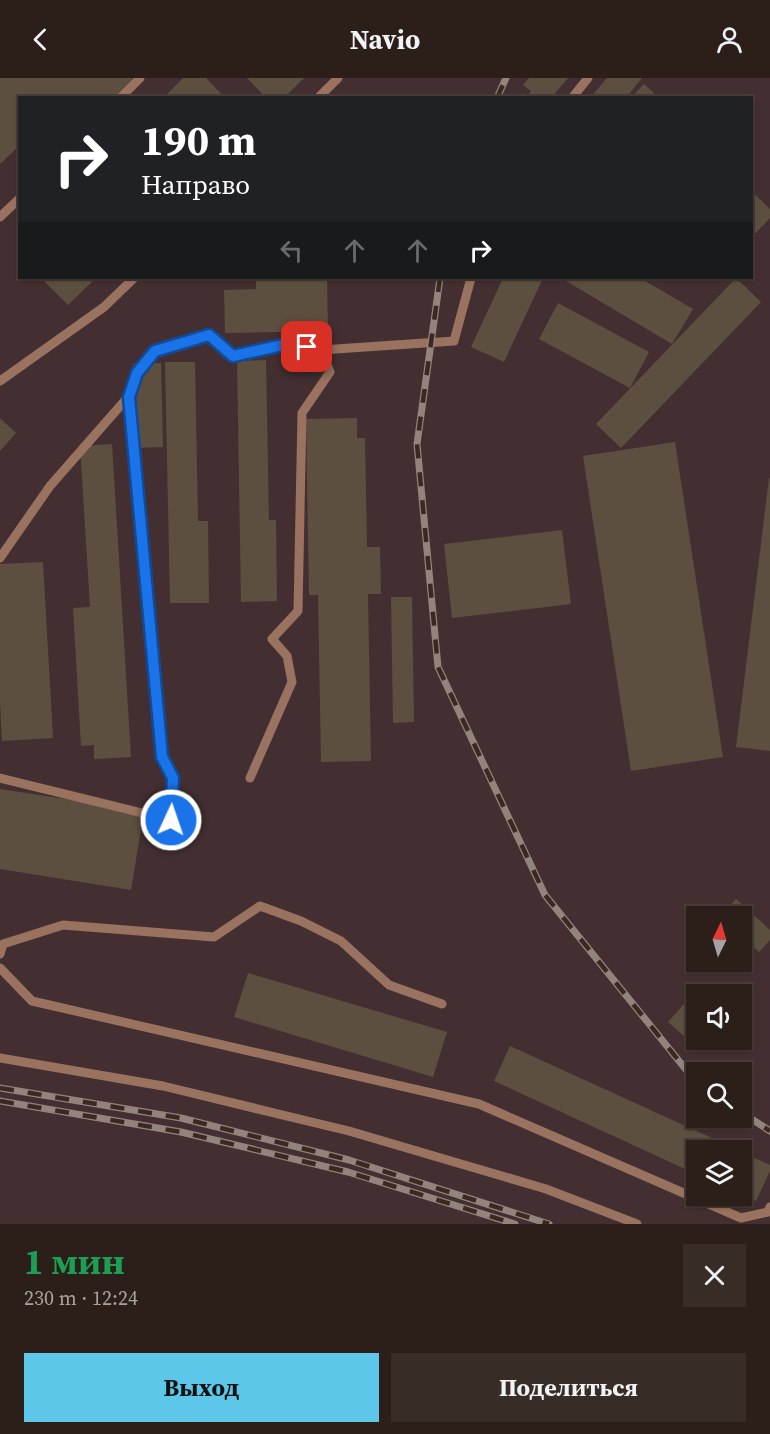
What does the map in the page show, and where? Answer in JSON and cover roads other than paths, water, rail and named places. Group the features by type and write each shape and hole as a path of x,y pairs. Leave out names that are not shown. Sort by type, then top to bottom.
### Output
{"lane":[{"path":"122,96 140,78"},
{"path":"320,96 338,78"},
{"path":"574,96 588,78"},
{"path":"0,217 18,200"},
{"path":"0,381 104,307 133,279"},
{"path":"0,558 50,486 129,397 137,373 155,351 209,335 233,356 292,343 321,350 454,341 471,279"},
{"path":"250,778 292,682 287,656 272,639 298,611 303,413 330,372 321,350"},
{"path":"0,778 171,820 173,778 162,757 129,397"},
{"path":"0,954 3,944 63,926 214,937 260,906 301,921 341,941 389,985 442,1004"},
{"path":"0,968 32,1001 479,1104 741,1218 768,1212 770,1208"},
{"path":"0,1058 163,1086 350,1131 546,1189 637,1224"}],"railway":[{"path":"498,96 506,78"},
{"path":"440,279 417,444 438,667 545,895 686,1070"},
{"path":"0,1088 181,1118 349,1160 549,1224"},
{"path":"0,1101 181,1132 348,1172 515,1224"},
{"path":"752,1119 770,1131"}]}
